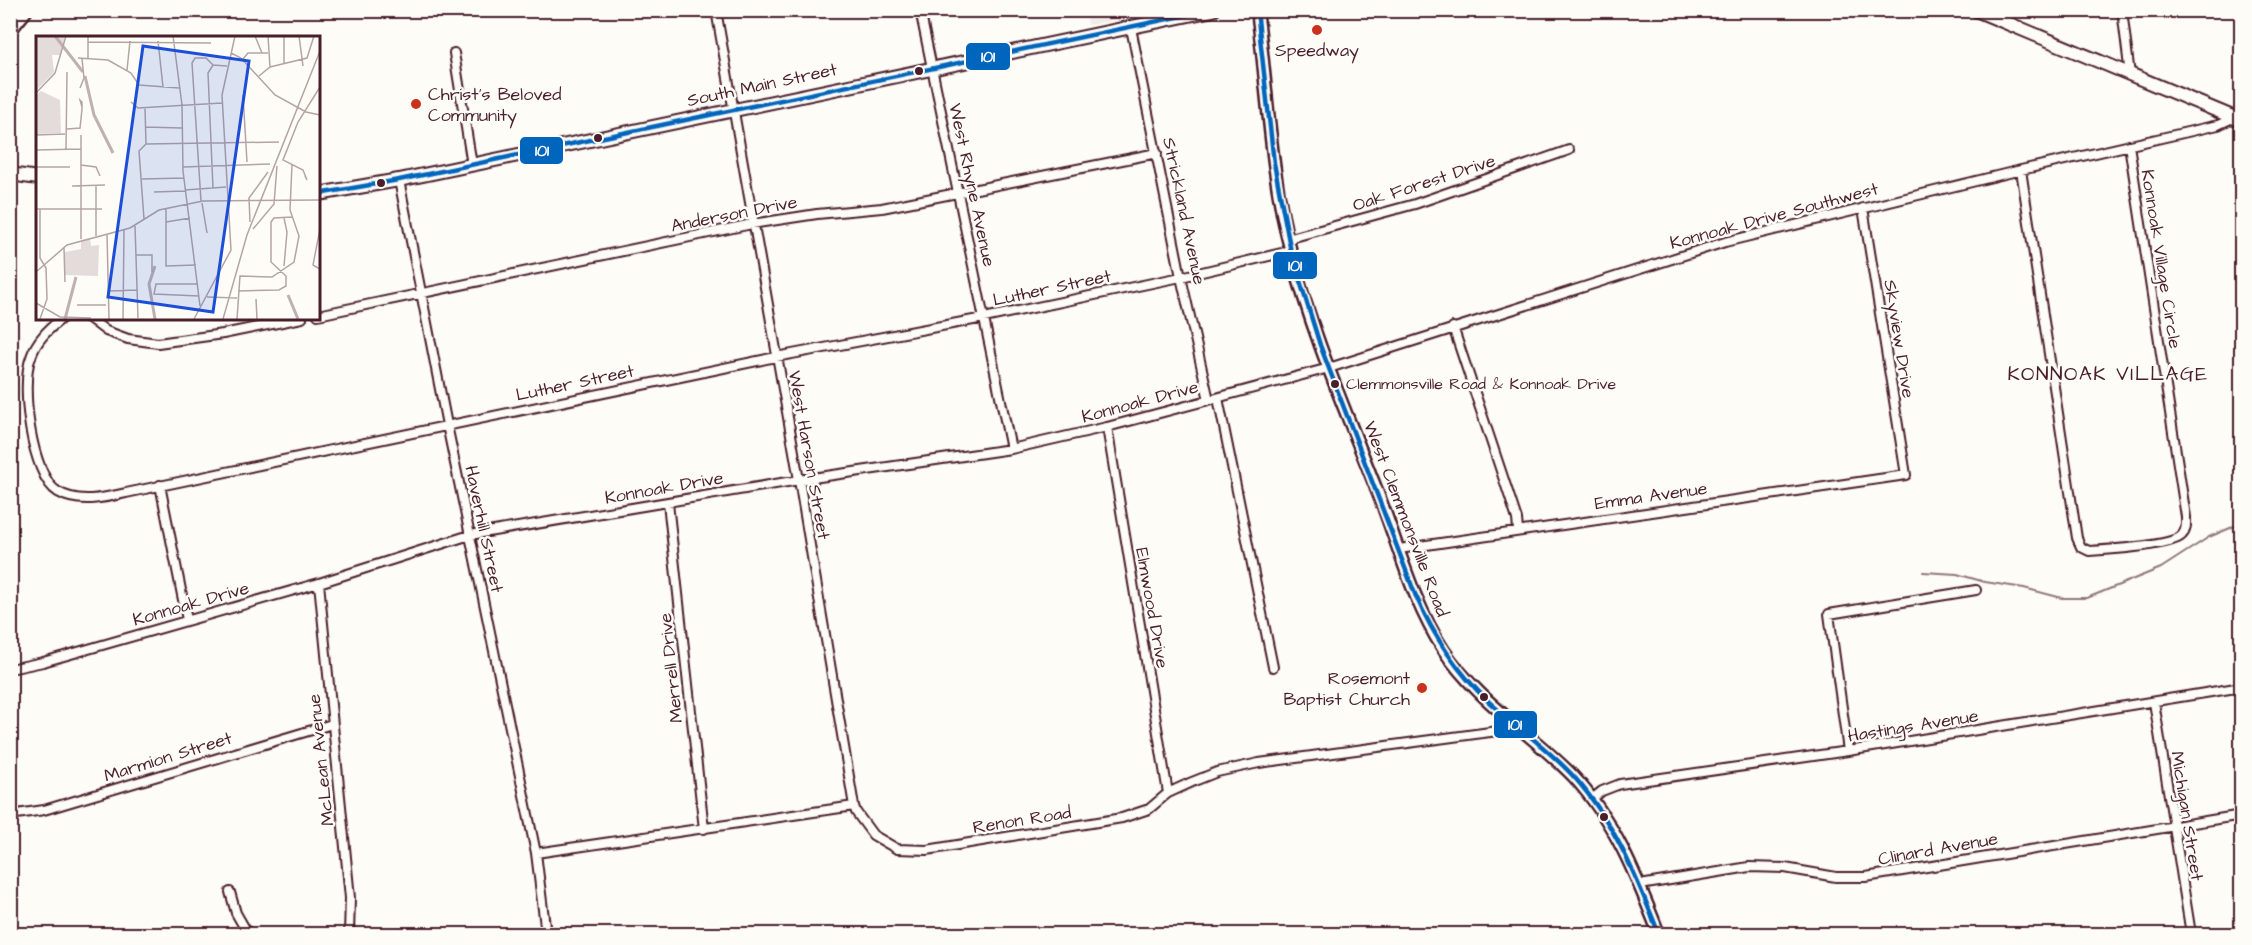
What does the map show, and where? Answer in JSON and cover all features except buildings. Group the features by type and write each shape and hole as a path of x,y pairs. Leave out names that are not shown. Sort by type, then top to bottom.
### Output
{"main road":[{"path":"10,31 27,10"},
{"name":"South Main Street","path":"320,194 472,165 1213,10"},
{"name":"West Clemmonsville Road","path":"1257,10 1277,180 1290,251 1329,368 1420,604 1443,648 1464,676 1573,776 1592,799 1619,840 1659,934"},
{"path":"1976,10 2237,119"},
{"path":"10,174 36,178"}],"street":[{"name":"West Harson Street","path":"716,10 854,806"},
{"name":"West Rhyne Avenue","path":"920,10 1011,449"},
{"path":"2122,10 2130,75"},
{"name":"Strickland Avenue","path":"1131,28 1181,277 1213,399 1273,667"},
{"path":"454,53 472,165"},
{"name":"Konnoak Drive Southwest","path":"1329,368 1725,242 2237,119"},
{"name":"Konnoak Village Circle","path":"2021,170 2077,538 2081,547 2089,551 2163,543 2178,539 2183,535 2186,529 2186,517 2129,145"},
{"name":"Oak Forest Drive","path":"1287,239 1415,204 1569,150"},
{"name":"Anderson Drive","path":"320,315 752,224 817,214 882,208 1157,153"},
{"name":"Haverhill Street","path":"399,180 420,293 536,853 546,934"},
{"name":"Skyview Drive","path":"1863,208 1906,475"},
{"name":"Luther Street","path":"60,320 41,337 27,369 32,436 38,464 43,475 58,492 76,498 103,498 776,357 984,318 1181,277 1290,251"},
{"path":"92,320 106,331 128,339 158,344 213,336 292,320"},
{"path":"1453,327 1517,519 1518,530"},
{"name":"Konnoak Drive","path":"10,669 43,662 319,583 470,535 799,480 1011,449 1107,427 1329,368"},
{"name":"Elmwood Drive","path":"1107,427 1168,793"},
{"name":"Emma Avenue","path":"1399,549 1906,475"},
{"path":"160,485 187,620"},
{"name":"Merrell Drive","path":"668,503 704,829"},
{"name":"McLean Avenue","path":"319,583 350,898 349,934"},
{"path":"1848,751 1829,614 1976,590"},
{"name":"Hastings Avenue","path":"1592,799 1602,791 1620,784 1848,751 2241,687"},
{"name":"Michigan Street","path":"2154,702 2191,934"},
{"name":"Marmion Street","path":"10,815 44,810 332,724"},
{"name":"Renon Road","path":"854,806 873,835 897,849 927,850 1122,819 1149,808 1168,793 1217,772 1259,763 1520,728"},
{"path":"536,853 854,806"},
{"name":"Clinard Avenue","path":"1640,885 1749,867 1785,868 1836,877 1866,877 2241,815"},
{"path":"230,892 236,913 249,934"}],"shaded area":[{"path":"1085,10 1168,11 1088,25"}],"waterway":[{"path":"1923,572 1957,574 2062,598 2087,598 2161,568 2209,537 2242,523"}],"transit line":[{"name":"101","path":"320,194 399,180 1211,10"},
{"name":"101","path":"1257,10 1274,163 1291,252 1320,345 1415,594 1438,638 1466,678 1489,702 1555,758 1589,795 1624,852 1659,934"}],"place":[{"name":"Speedway","path":"1317,30"},
{"name":"Christ's Beloved Community","path":"416,104"},
{"name":"Clemmonsville Road & Konnoak Drive","path":"1335,384"},
{"name":"Rosemont Baptist Church","path":"1422,688"}],"district":[{"name":"KONNOAK VILLAGE","path":"2108,374"}]}
